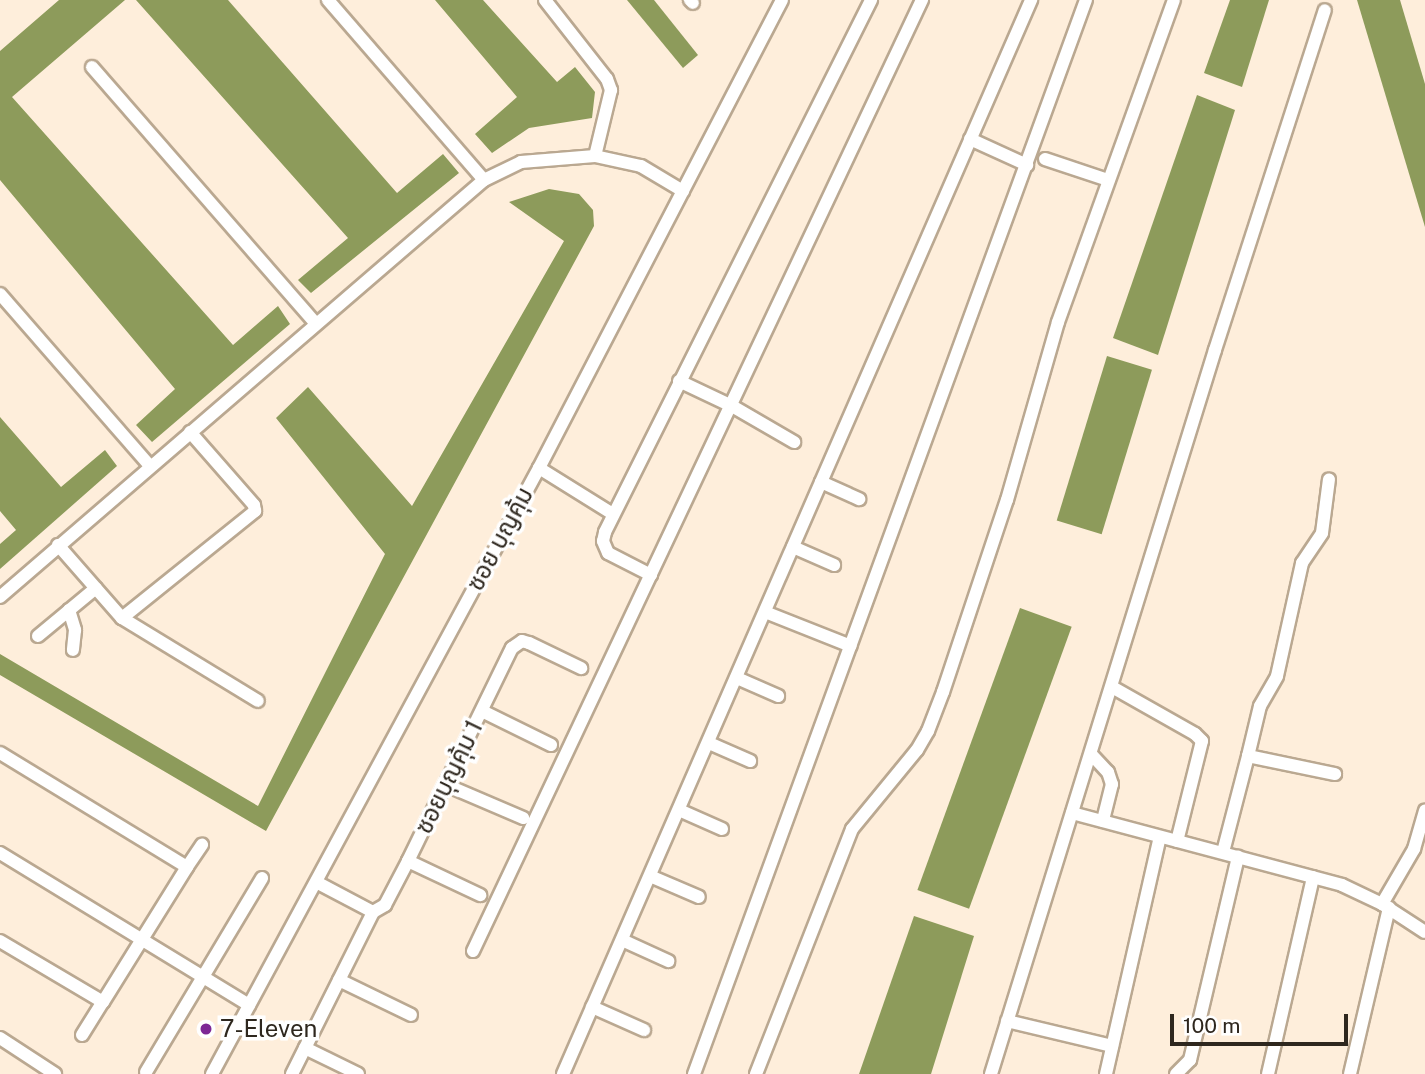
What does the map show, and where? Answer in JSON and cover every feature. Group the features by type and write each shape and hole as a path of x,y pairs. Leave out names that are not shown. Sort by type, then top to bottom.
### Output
{"street":[{"path":"328,0 484,180"},
{"path":"545,0 607,79 611,90 595,156"},
{"name":"ซอย บุญคุ้ม","path":"212,1074 539,468 782,0"},
{"path":"651,575 616,559 604,547 605,532 871,0"},
{"path":"473,951 922,0"},
{"path":"563,1074 1031,0"},
{"path":"694,1074 1086,0"},
{"path":"756,1074 852,829 901,772 933,718 959,650 1003,512 1058,322 1174,0"},
{"path":"991,1074 1215,350 1325,10"},
{"path":"92,67 315,323"},
{"path":"970,139 1027,164"},
{"path":"0,597 484,180 508,167 531,160 595,156 641,166 683,191"},
{"path":"1045,159 1108,180"},
{"path":"0,294 150,466"},
{"path":"679,381 732,406 794,442"},
{"path":"122,618 255,512 254,505 190,432"},
{"path":"539,468 613,514"},
{"path":"1223,852 1260,706 1277,676 1294,612 1302,563 1322,533 1329,480"},
{"path":"821,482 859,499"},
{"path":"58,545 122,618 258,701"},
{"path":"793,547 834,565"},
{"path":"38,636 96,588"},
{"path":"69,610 75,630 73,650"},
{"path":"765,612 851,646"},
{"name":"ซอยบุญคุ้ม 1","path":"373,912 384,905 408,860 512,648 522,641 581,667"},
{"path":"737,678 778,696"},
{"path":"1112,687 1195,734 1202,741 1177,841"},
{"path":"482,711 551,745"},
{"path":"709,743 750,761"},
{"path":"0,753 187,867"},
{"path":"1091,754 1108,772 1112,784 1103,821"},
{"path":"1248,756 1335,774"},
{"path":"446,785 523,818"},
{"path":"679,810 722,829"},
{"path":"1350,1074 1385,906 1423,832 1425,811"},
{"path":"1072,813 1223,852 1357,891 1425,932"},
{"path":"1106,1074 1160,837"},
{"path":"82,1035 202,845"},
{"path":"0,853 249,1005"},
{"path":"1176,1074 1190,1060 1238,858"},
{"path":"408,860 480,895"},
{"path":"650,876 699,897"},
{"path":"1268,1074 1313,877"},
{"path":"146,1072 262,878"},
{"path":"292,1074 373,912 316,882"},
{"path":"622,940 668,961"},
{"path":"0,941 103,1002"},
{"path":"339,980 411,1015"},
{"path":"592,1007 643,1030"},
{"path":"1007,1021 1112,1046"},
{"path":"0,1038 55,1074"},
{"path":"305,1048 358,1074"}],"shaded area":[{"path":"59,0 125,0 12,97 233,345 278,306 290,324 152,442 136,425 175,389 0,180 0,51"},
{"path":"136,0 228,0 397,193 443,154 459,173 311,293 298,280 348,238"},
{"path":"435,0 483,0 557,82 575,67 595,92 592,118 529,128 492,153 475,134 517,97"},
{"path":"627,0 654,0 698,55 683,68"},
{"path":"1230,0 1269,0 1242,87 1204,73"},
{"path":"1357,0 1400,0 1425,84 1425,227"},
{"path":"1197,95 1235,110 1158,355 1113,338"},
{"path":"549,189 579,194 593,210 594,226 266,831 0,675 0,654 258,806 385,554 276,418 308,387 412,506 564,241 509,202"},
{"path":"1107,356 1152,370 1102,534 1057,520"},
{"path":"0,417 61,487 105,450 117,466 0,569 0,544 16,530 0,511"},
{"path":"1020,608 1072,627 969,909 917,890"},
{"path":"914,916 974,936 931,1074 859,1074"}],"place":[{"name":"7-Eleven","path":"206,1029"}]}
